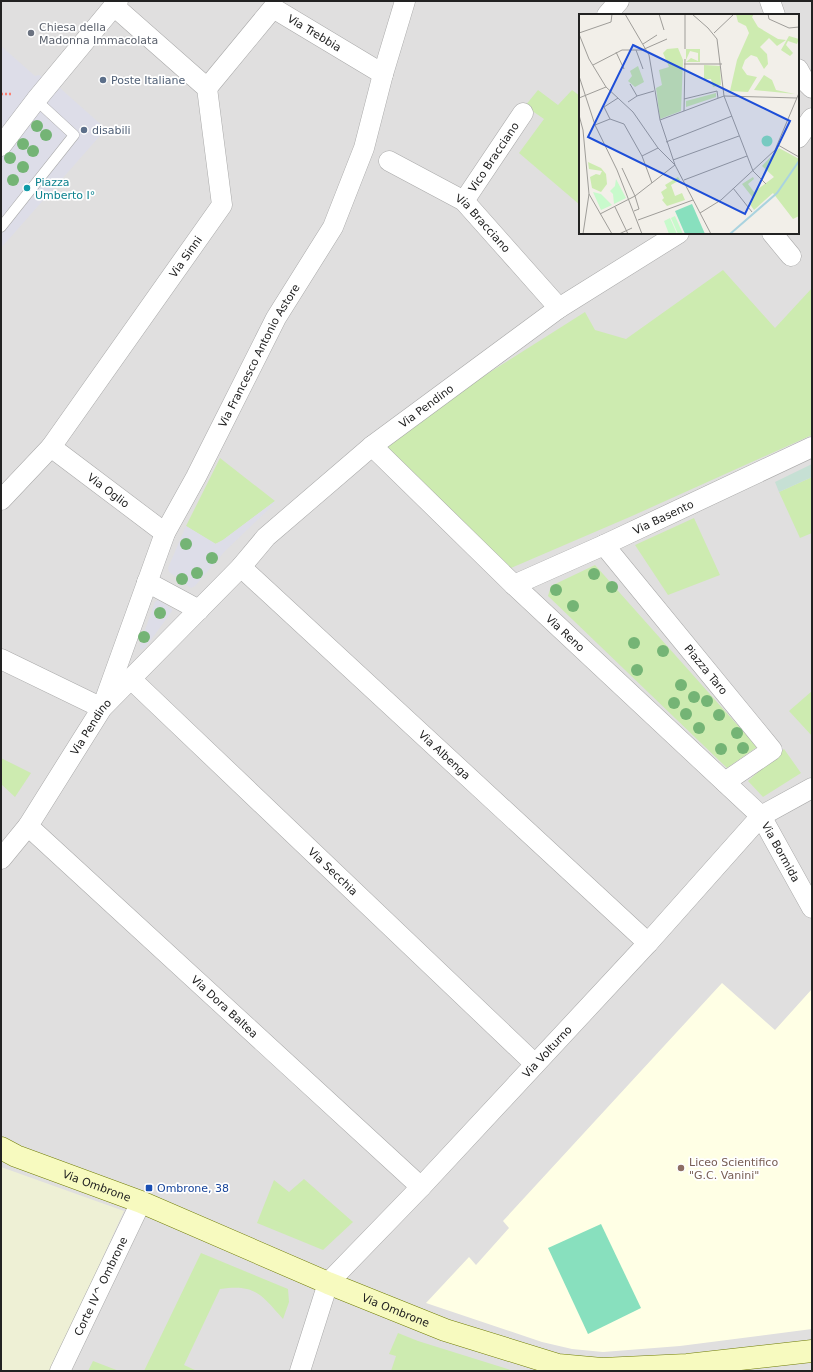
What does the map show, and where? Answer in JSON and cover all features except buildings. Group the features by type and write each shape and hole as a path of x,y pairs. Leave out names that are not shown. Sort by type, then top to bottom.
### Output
{"street":[{"name":"Via Francesco Antonio Astore","path":"102,708 165,533 196,477 276,318 333,227 364,148 383,74 405,1"},
{"path":"608,14 619,1"},
{"path":"770,1 775,14"},
{"path":"1,146 36,100 116,3 207,88"},
{"name":"Via Trebbia","path":"207,88 273,8 383,74"},
{"path":"799,71 804,80 812,88"},
{"name":"Via Sinni","path":"1,500 52,447 222,205 207,88"},
{"name":"Vico Bracciano","path":"464,201 523,113"},
{"path":"799,137 812,118"},
{"name":"Via Bracciano","path":"389,161 464,201 559,308"},
{"name":"Via Pendino","path":"1,859 28,826 102,708 241,567 266,537 372,446 559,308 677,234"},
{"path":"773,234 791,256"},
{"name":"Via Reno","path":"372,446 514,585 761,816"},
{"name":"Via Oglio","path":"52,447 165,533"},
{"name":"Via Basento","path":"514,585 604,545 812,447"},
{"name":"Piazza Taro","path":"604,545 772,750 725,782"},
{"name":"Via Albenga","path":"241,567 648,943"},
{"path":"148,582 199,610"},
{"path":"1,659 102,708"},
{"name":"Via Secchia","path":"131,679 535,1064"},
{"name":"Via Volturno","path":"328,1283 421,1188 648,943 761,816 812,788"},
{"name":"Via Bormida","path":"761,816 812,908"},
{"name":"Via Dora Baltea","path":"28,826 421,1188"},
{"name":"Via Ombrone","path":"1,1148 16,1156 141,1202 328,1283 445,1330 558,1364 602,1370 687,1365 812,1351"},
{"name":"Corte IV^ Ombrone","path":"60,1371 141,1202"},
{"path":"300,1371 328,1283"}],"lane":[{"path":"1,227 74,135 36,100"}],"shaded area":[{"path":"1,1 812,1 812,1371 1,1371"},
{"name":"Piazza Umberto I°","path":"1,46 35,76 39,75 60,88 106,129 1,248"},
{"path":"812,464 812,477 779,492 775,482"},
{"path":"275,501 273,505 225,551 195,586 191,588 169,572 168,568 186,526 216,544"},
{"path":"158,600 172,609 172,611 145,648 141,650 140,644 155,602"},
{"name":"Liceo Scientifico \"G.C. Vanini\"","path":"722,983 775,1030 812,989 812,1329 680,1346 603,1352 572,1349 542,1342 426,1303 469,1257 476,1265 509,1228 503,1221"},
{"path":"1,1167 124,1211 51,1371 1,1371"}],"green space":[{"path":"538,90 558,105 572,90 579,95 579,204 519,153 544,119 525,106"},
{"path":"723,270 775,328 812,288 812,435 632,516 511,568 383,445 479,379 585,312 595,330 626,339"},
{"path":"220,458 275,501 223,540 215,544 186,526"},
{"path":"812,477 812,533 800,538 779,492"},
{"path":"694,518 720,575 668,595 635,545"},
{"path":"595,565 757,747 727,768 548,596 551,586"},
{"path":"812,691 812,736 789,711"},
{"path":"784,749 801,773 763,797 748,781"},
{"path":"1,758 31,773 15,797 1,784"},
{"path":"304,1179 353,1222 323,1250 257,1223 274,1180 289,1192"},
{"path":"601,1224 641,1308 588,1334 548,1248"},
{"path":"201,1253 288,1289 289,1302 283,1319 263,1297 250,1290 242,1288 220,1289 184,1365 197,1371 144,1371"},
{"path":"398,1333 418,1341 514,1371 391,1371 396,1356 389,1354"},
{"path":"93,1361 119,1371 88,1371"}],"place":[{"name":"Chiesa della Madonna Immacolata","path":"31,33"},
{"name":"Poste Italiane","path":"103,80"},
{"name":"disabili","path":"84,130"},
{"name":"Piazza Umberto I°","path":"27,188"},
{"name":"Liceo Scientifico \"G.C. Vanini\"","path":"681,1168"},
{"name":"Ombrone, 38","path":"149,1188"}]}
